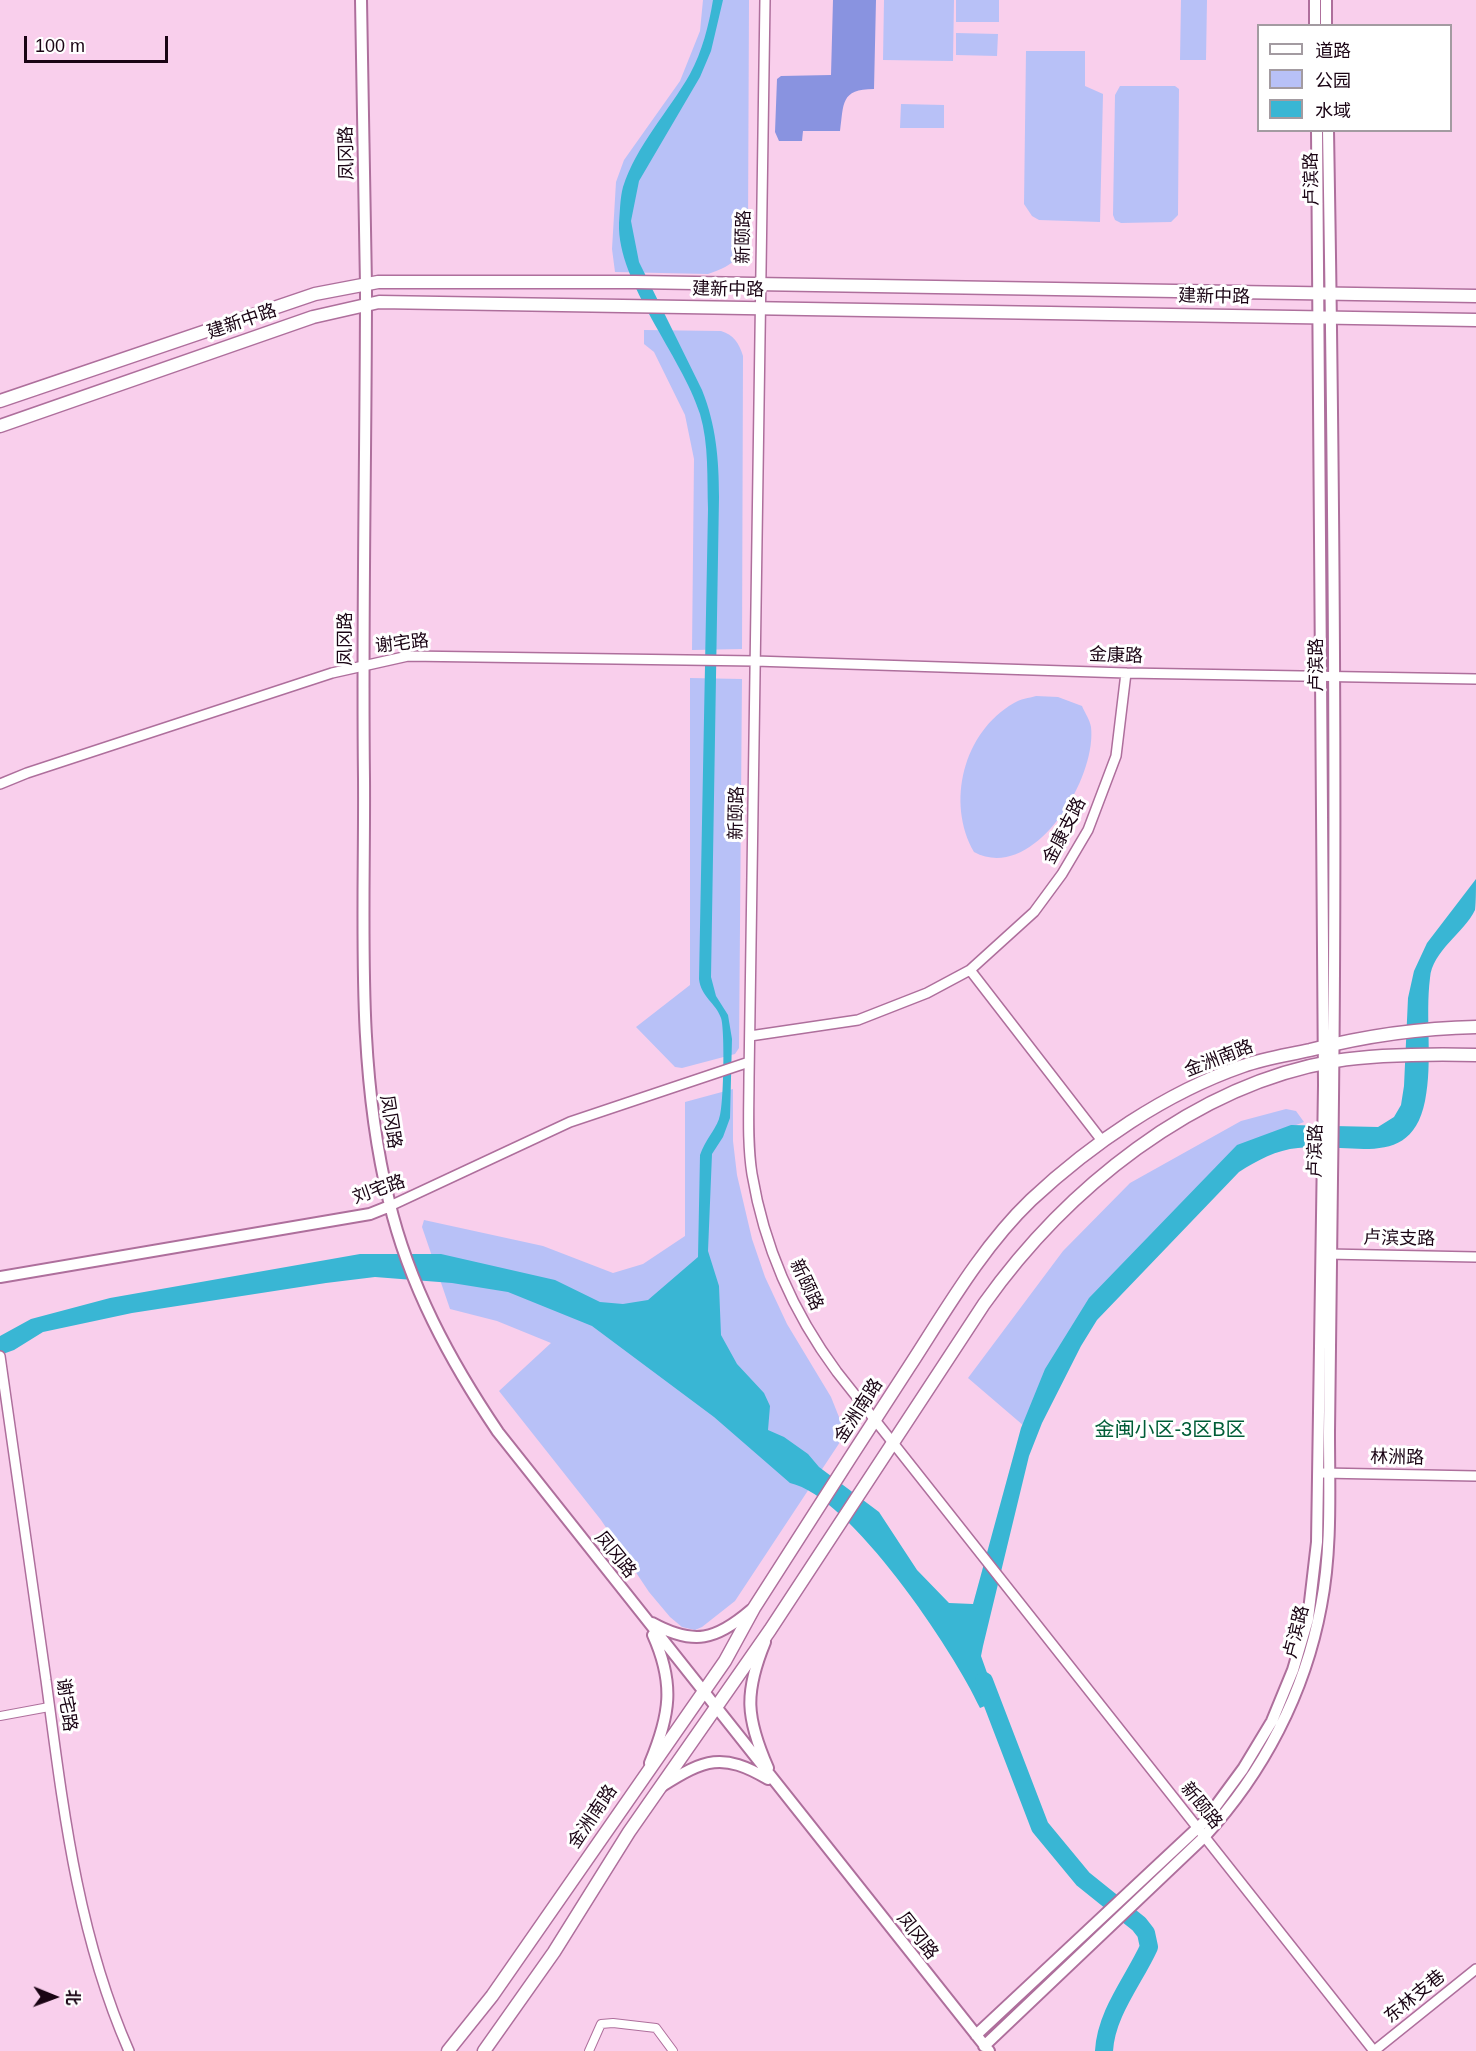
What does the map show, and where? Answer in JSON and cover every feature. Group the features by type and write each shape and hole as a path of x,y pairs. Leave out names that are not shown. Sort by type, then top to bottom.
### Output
{"main road":[{"name":"凤冈路","path":"361,0 366,283 362,665 367,1068 374,1128 390,1206 416,1284 455,1365 498,1432 987,2048"},
{"path":"1315,0 1315,24"},
{"path":"1326,0 1326,24"},
{"path":"1317,132 1325,293"},
{"name":"卢滨路","path":"987,2048 1105,1922 1234,1802 1262,1761 1288,1711 1303,1674 1316,1629 1325,1584 1323,1473 1329,1063 1325,317 1328,132"},
{"name":"建新中路","path":"0,401 315,294 366,283 635,282 1476,296"},
{"name":"建新中路","path":"0,426 287,326 366,304 389,302 1476,320"},
{"name":"金洲南路","path":"448,2051 492,1996 724,1661 754,1608 964,1282 1030,1201 1103,1142 1160,1105 1206,1081 1245,1065 1329,1044 1406,1030 1476,1027"},
{"name":"金洲南路","path":"484,2051 554,1952 659,1788 770,1630 969,1326 1014,1262 1049,1224 1087,1188 1145,1144 1193,1112 1251,1087 1329,1063 1433,1054 1476,1055"},
{"name":"刘宅路","path":"0,1277 370,1214 390,1206"},
{"path":"647,1621 667,1631 700,1638 728,1629 754,1608"},
{"path":"646,1772 660,1738 669,1699 665,1667 647,1621"},
{"path":"770,1630 754,1668 748,1700 754,1736 774,1782"},
{"path":"659,1788 692,1768 719,1760 746,1766 774,1782"},
{"path":"976,2035 1105,1922"}],"street":[{"name":"新颐路","path":"765,0 749,1132 752,1173 774,1257 794,1303 824,1354 1374,2051"},
{"name":"谢宅路","path":"0,784 217,709 362,665 408,656 755,661"},
{"name":"金康路","path":"755,661 1126,673 1476,679"},
{"name":"金康支路","path":"750,1036 858,1020 927,993 970,970 1034,912 1062,874 1088,830 1116,756 1126,673"},
{"path":"970,970 1103,1142"},
{"name":"刘宅路","path":"390,1206 570,1122 749,1062"},
{"name":"卢滨支路","path":"1326,1254 1476,1257"},
{"name":"谢宅路","path":"0,1356 66,1829 81,1908 108,2002 129,2051"},
{"name":"林洲路","path":"1323,1473 1476,1476"},
{"path":"0,1716 49,1707"},
{"name":"东林支巷","path":"1374,2051 1476,1969"},
{"path":"589,2051 601,2024 613,2023 656,2028 673,2051"}],"green space":[{"path":"703,0 749,0 748,229 746,238 740,253 731,263 708,274 615,272 612,249 616,182 624,160 680,81 700,31"},
{"path":"884,0 954,0 953,61 883,60"},
{"path":"956,0 999,0 999,22 956,22"},
{"path":"1181,0 1207,0 1206,60 1180,60"},
{"path":"956,33 998,34 997,56 956,55"},
{"path":"1026,51 1085,51 1085,86 1103,94 1100,222 1039,220 1032,216 1024,204"},
{"path":"1120,86 1175,86 1179,89 1178,215 1171,222 1121,223 1115,220 1113,215 1115,95"},
{"path":"901,104 944,105 944,128 900,128"},
{"path":"644,330 721,331 735,340 743,356 742,649 692,650 694,459 685,415 654,352 644,344"},
{"path":"690,678 742,679 739,1048 735,1054 682,1068 675,1067 636,1027 690,985"},
{"path":"1036,696 1058,697 1082,706 1091,727 1090,749 1084,773 1057,821 1039,840 1018,853 996,858 974,852 961,812 964,770 982,732 996,716 1016,702"},
{"path":"733,1089 733,1141 737,1175 752,1239 765,1277 787,1324 831,1397 841,1422 840,1442 735,1601 695,1630 682,1627 670,1617 649,1592 601,1520 499,1391 551,1343 497,1321 450,1309 422,1227 424,1220 543,1246 613,1273 643,1264 685,1236 685,1102"},
{"path":"1286,1109 1296,1111 1304,1122 1238,1147 1141,1250 1024,1426 968,1378 1063,1251 1130,1183 1241,1121"}],"shaded area":[{"path":"833,0 876,0 874,89 849,95 844,106 840,131 803,131 802,141 779,141 775,132 777,79 781,76 831,75"}],"water":[{"path":"713,0 723,0 711,51 700,77 639,181 631,221 639,262 702,390 714,429 719,497 711,977 716,996 728,1015 732,1039 730,1118 723,1137 712,1154 708,1251 719,1286 721,1335 737,1364 764,1393 770,1406 768,1430 784,1437 808,1454 819,1467 879,1512 917,1570 949,1603 973,1604 1021,1428 1045,1369 1089,1298 1237,1145 1291,1125 1378,1127 1394,1117 1401,1105 1404,1086 1408,998 1414,971 1427,943 1476,879 1475,910 1464,927 1436,959 1432,968 1428,1008 1429,1055 1425,1101 1418,1123 1407,1137 1393,1145 1376,1148 1290,1149 1253,1163 1239,1172 1097,1320 1081,1346 1042,1423 1029,1456 981,1656 997,1701 980,1708 948,1651 898,1579 870,1545 841,1516 814,1494 790,1483 714,1417 592,1326 508,1292 452,1283 375,1277 326,1283 132,1313 43,1332 14,1350 0,1355 0,1336 31,1319 110,1298 360,1254 441,1254 555,1280 600,1302 623,1304 648,1300 698,1257 700,1155 721,1112 723,1069 721,1018 703,991 699,979 708,509 706,449 703,425 691,392 628,270 621,246 619,223 622,191 629,172 644,143 682,88 694,66 704,38"}],"waterway":[{"path":"984,1681 1040,1827 1083,1879 1139,1924 1146,1933 1149,1947 1115,2010 1104,2051"}],"district":[{"name":"金闽小区-3区B区","path":"1170,1430"}]}
